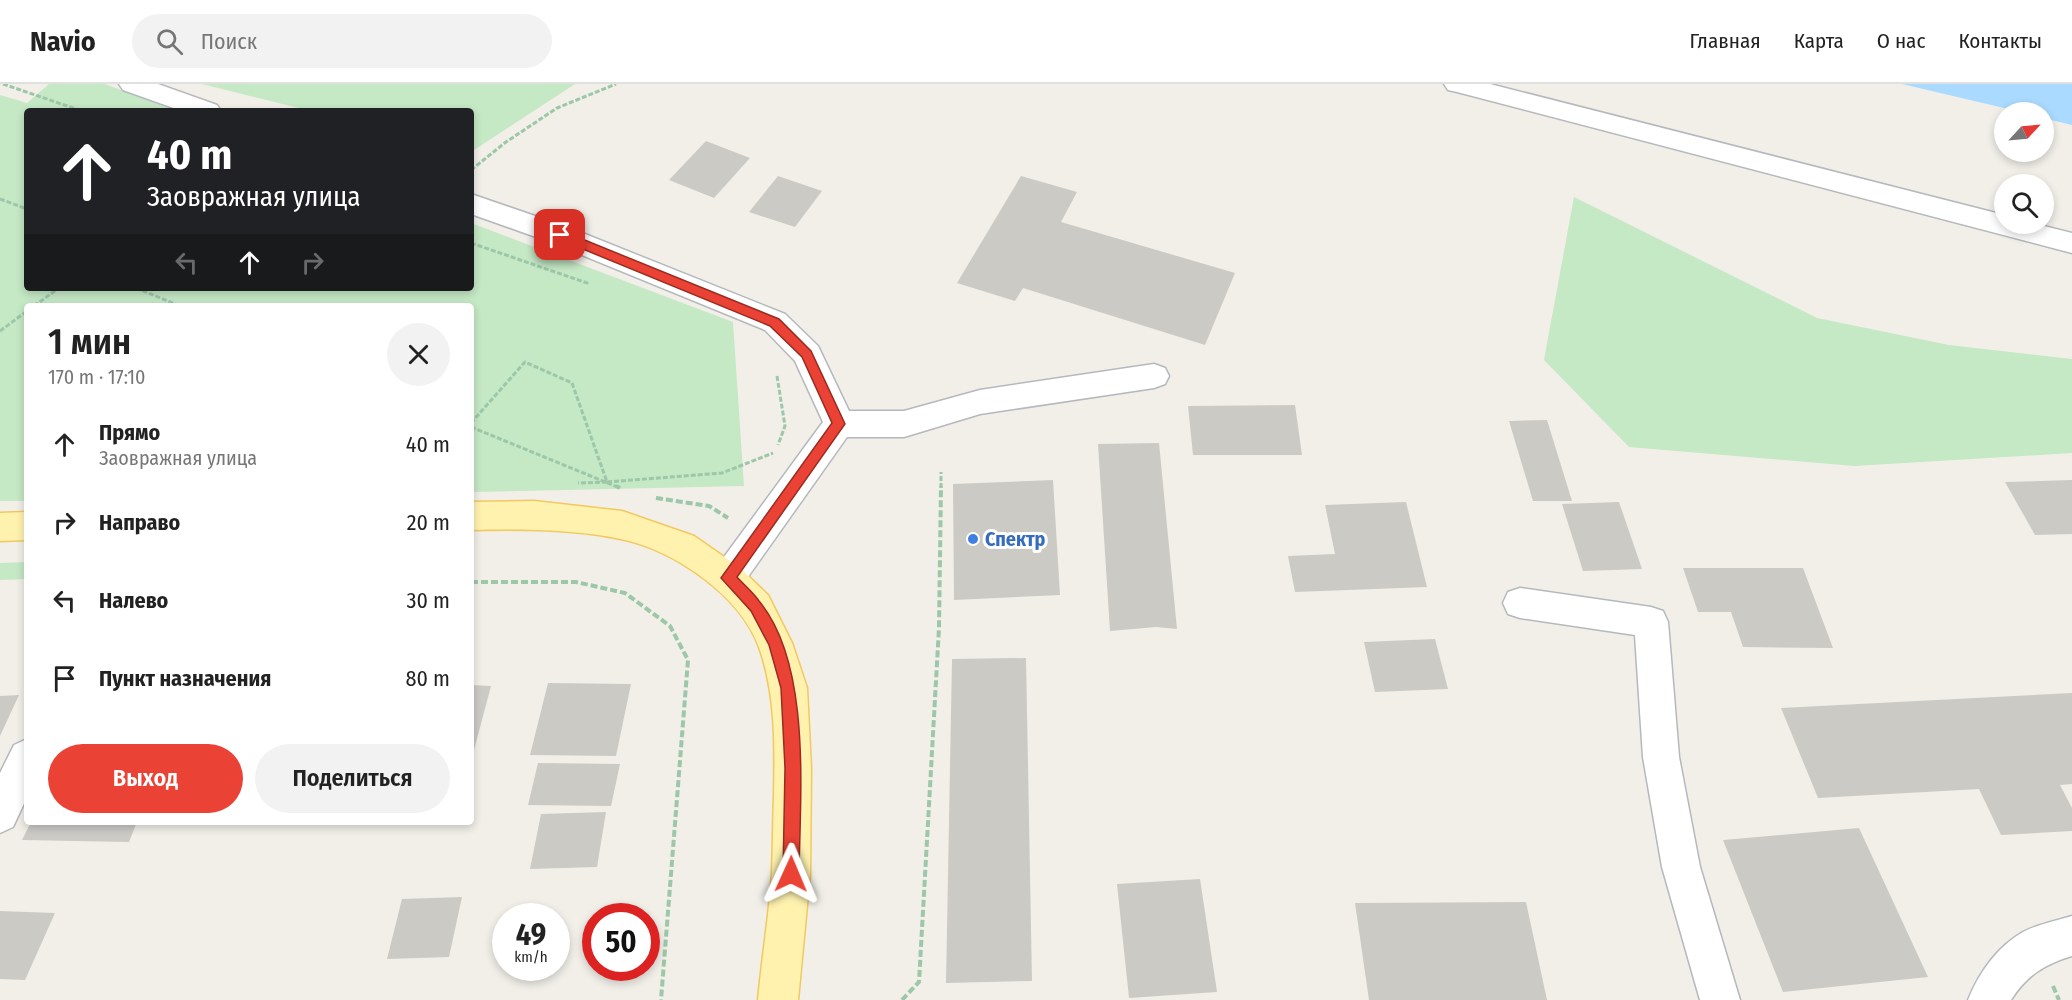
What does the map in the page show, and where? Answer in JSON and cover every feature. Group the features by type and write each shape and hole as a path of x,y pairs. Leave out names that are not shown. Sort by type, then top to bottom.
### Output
{"main road":[{"path":"474,516 534,515 622,525 682,546 728,578 756,606 775,643 789,688 793,768 791,874 778,1000"},
{"path":"0,527 24,526"}],"lane":[{"path":"132,84 200,108"},
{"path":"1457,84 2072,243"},
{"path":"474,205 560,235 775,322 807,354 839,424"},
{"path":"839,424 904,424 980,402 1154,376"},
{"path":"728,578 839,424"},
{"path":"1520,603 1651,622 1661,757 1681,867 1720,1000"},
{"path":"0,814 24,763"},
{"path":"1988,1000 2005,973 2036,947 2072,936"}],"path":[{"path":"3,84 73,108"},
{"path":"474,168 557,108 616,84"},
{"path":"0,199 24,208"},
{"path":"474,244 595,286"},
{"path":"38,303 55,291"},
{"path":"143,291 173,303"},
{"path":"0,331 24,313"},
{"path":"474,422 525,362 572,383 607,482"},
{"path":"573,483 722,473 776,452 785,426 777,374"},
{"path":"474,426 628,491"},
{"path":"902,1000 919,982 939,628 941,472"},
{"path":"651,498 709,506 758,537"},
{"path":"474,582 576,582 625,593 669,626 688,660 661,1000"}],"green space":[{"path":"49,84 105,84 168,108 24,108 24,291 474,291 474,224 733,322 744,486 474,492 474,303 24,303 24,501 0,501 0,95 27,103"},
{"path":"202,84 575,84 474,150 474,108 299,108"},
{"path":"1574,197 1817,318 1949,345 2072,359 2072,453 1854,466 1629,447 1544,360"},
{"path":"24,562 24,579 0,580 0,563"}],"water":[{"path":"1902,84 2072,84 2072,125 2054,121 2054,102 1994,102 1994,106"}],"building":[{"path":"706,141 750,158 714,198 669,180"},
{"path":"778,176 822,191 795,227 749,212"},
{"path":"1021,176 1077,192 1061,222 1235,273 1205,345 1023,288 1015,301 957,283"},
{"path":"1295,405 1302,455 1193,455 1188,406"},
{"path":"1547,420 1572,501 1533,501 1509,421"},
{"path":"1159,443 1177,629 1156,627 1110,631 1098,444"},
{"path":"1053,480 1060,595 954,600 953,484"},
{"path":"2072,480 2072,534 2035,535 2005,482"},
{"path":"1406,502 1427,587 1295,592 1288,556 1335,554 1325,505"},
{"path":"1619,502 1642,569 1583,571 1562,504"},
{"path":"1683,568 1803,568 1833,648 1743,647 1731,612 1698,612"},
{"path":"1435,639 1448,689 1375,692 1364,642"},
{"path":"1026,658 1032,981 946,983 952,659"},
{"path":"548,683 631,684 616,756 530,755"},
{"path":"474,685 491,686 474,750"},
{"path":"2072,693 2072,784 2060,785 2072,808 2072,831 2001,835 1979,789 1818,798 1781,708"},
{"path":"19,695 0,736 0,696"},
{"path":"538,763 620,764 611,806 528,805"},
{"path":"606,812 597,867 530,869 541,814"},
{"path":"30,825 136,825 129,842 22,840"},
{"path":"1859,828 1928,977 1783,992 1723,840"},
{"path":"1200,879 1217,992 1129,998 1117,884"},
{"path":"462,897 449,957 387,959 402,899"},
{"path":"1526,902 1547,1000 1369,1000 1355,903"},
{"path":"0,911 55,913 25,980 0,979"}],"place":[{"name":"Спектр","path":"973,539"}],"route":[{"path":"560,235 775,322 807,354 839,424 728,578 756,606 775,643 789,688 793,768 791,874"}]}
